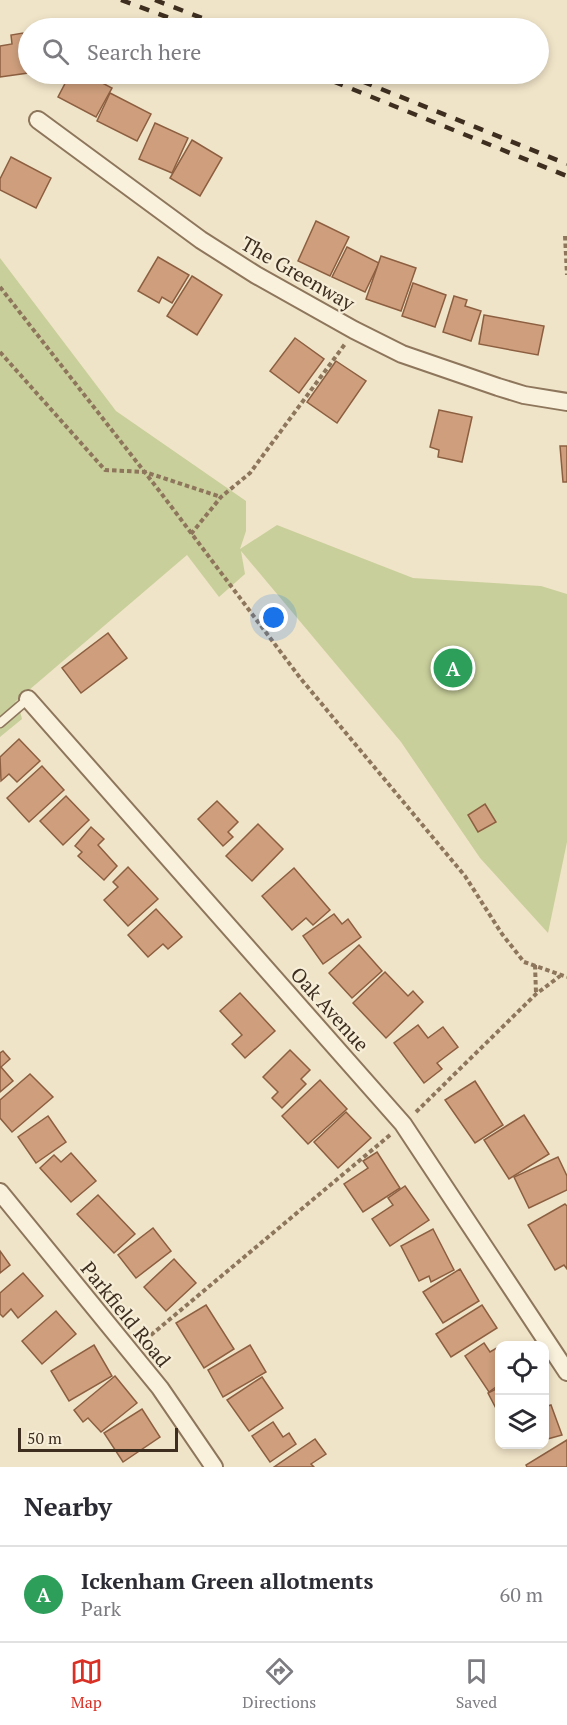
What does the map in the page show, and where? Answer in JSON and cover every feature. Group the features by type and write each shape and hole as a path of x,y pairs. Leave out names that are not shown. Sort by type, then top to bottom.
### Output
{"street":[{"name":"The Greenway","path":"38,120 201,240 256,275 354,330 402,354 498,387 567,402"},
{"name":"Oak Avenue","path":"27,699 403,1124 567,1372"},
{"name":"Parkfield Road","path":"0,1192 160,1388 214,1467"}],"lane":[{"path":"0,723 27,699"}],"path":[{"path":"565,236 567,275"},
{"path":"0,287 145,472 301,679 465,876 502,934 524,962 567,977"},
{"path":"191,534 221,497 250,473 354,330"},
{"path":"0,352 105,470 145,472 221,497"},
{"path":"535,964 537,994"},
{"path":"130,1352 403,1124 537,994 560,976"}],"green space":[{"path":"0,258 116,411 246,501 246,531 240,549 277,525 413,578 541,586 567,594 567,842 548,933 480,858 401,742 241,551 245,574 219,597 187,555 15,702 22,719 0,737"}],"building":[{"path":"18,34 18,74 0,77 0,46 12,44 11,35"},
{"path":"65,84 104,84 112,88 96,117 58,97"},
{"path":"110,93 151,114 137,141 97,121"},
{"path":"155,123 188,138 172,173 139,159"},
{"path":"192,140 222,158 200,196 170,178"},
{"path":"11,157 51,178 36,208 0,190 0,179"},
{"path":"316,221 349,237 330,276 298,261"},
{"path":"347,247 379,263 365,292 332,277"},
{"path":"381,256 416,268 401,311 366,299"},
{"path":"158,257 189,275 172,303 162,297 159,303 138,291"},
{"path":"192,276 222,295 197,335 167,316"},
{"path":"413,283 446,295 435,327 402,316"},
{"path":"454,296 467,300 465,306 481,311 471,341 443,332"},
{"path":"484,315 544,326 538,355 479,344"},
{"path":"295,338 324,359 299,393 270,371"},
{"path":"336,361 366,381 337,423 307,402"},
{"path":"439,410 472,417 462,462 438,457 439,450 430,447"},
{"path":"560,446 567,446 567,482 563,482"},
{"path":"108,633 127,658 81,693 62,668"},
{"path":"19,739 40,761 17,782 9,774 1,781 0,757"},
{"path":"42,766 64,790 29,822 7,798"},
{"path":"66,796 89,820 63,845 40,821"},
{"path":"217,801 238,822 228,832 233,837 223,846 198,819"},
{"path":"485,804 496,822 478,832 468,815"},
{"path":"258,824 283,849 252,881 226,856"},
{"path":"91,827 104,839 98,845 117,866 104,880 78,856 82,852 75,846"},
{"path":"128,867 158,899 128,926 104,900 118,887 113,882"},
{"path":"294,868 330,910 313,925 306,918 292,930 262,896"},
{"path":"156,909 182,937 168,949 163,944 148,957 128,935"},
{"path":"334,914 342,924 348,919 361,937 323,964 303,936"},
{"path":"359,945 382,971 352,998 329,973"},
{"path":"385,972 408,996 413,991 423,1002 386,1038 353,1003"},
{"path":"240,993 275,1031 245,1058 232,1044 242,1035 220,1011"},
{"path":"418,1025 428,1038 443,1027 458,1047 437,1063 442,1069 424,1083 394,1043"},
{"path":"290,1050 310,1070 301,1079 306,1084 282,1108 272,1098 278,1092 263,1077"},
{"path":"3,1051 10,1059 1,1067 13,1081 0,1092 0,1053"},
{"path":"30,1074 53,1097 12,1132 0,1118 0,1100"},
{"path":"320,1080 347,1109 308,1144 282,1116"},
{"path":"475,1081 503,1125 475,1143 445,1100"},
{"path":"346,1112 371,1138 338,1168 314,1142"},
{"path":"524,1115 549,1154 509,1179 484,1140"},
{"path":"48,1116 66,1142 36,1163 18,1137"},
{"path":"377,1152 400,1188 363,1212 344,1184 368,1168 363,1161"},
{"path":"71,1153 96,1181 71,1202 40,1168 54,1155 61,1162"},
{"path":"558,1157 567,1176 567,1190 529,1208 514,1177"},
{"path":"405,1186 429,1220 390,1246 372,1219 393,1205 388,1198"},
{"path":"98,1195 135,1234 114,1253 77,1214"},
{"path":"565,1204 567,1206 567,1269 564,1265 555,1270 528,1225"},
{"path":"153,1228 171,1251 136,1278 118,1255"},
{"path":"433,1229 454,1270 431,1282 429,1276 419,1281 401,1246"},
{"path":"0,1251 10,1265 0,1273"},
{"path":"174,1259 196,1283 166,1311 144,1287"},
{"path":"460,1269 479,1301 443,1323 423,1292"},
{"path":"23,1273 43,1296 18,1318 11,1309 3,1317 0,1314 0,1293"},
{"path":"206,1305 234,1349 204,1368 176,1323"},
{"path":"482,1305 497,1328 451,1357 436,1334"},
{"path":"56,1311 76,1334 42,1364 22,1341"},
{"path":"484,1343 490,1352 495,1349 495,1388 489,1392 465,1356"},
{"path":"94,1345 112,1376 69,1401 51,1371"},
{"path":"250,1345 266,1372 223,1397 208,1370"},
{"path":"115,1376 137,1403 101,1432 88,1418 83,1422 74,1410"},
{"path":"262,1377 283,1408 249,1431 227,1400"},
{"path":"495,1390 495,1406 488,1393"},
{"path":"551,1405 562,1435 549,1439 549,1406"},
{"path":"142,1409 160,1437 123,1462 104,1433"},
{"path":"273,1422 283,1437 289,1433 296,1444 270,1462 252,1436"},
{"path":"315,1439 326,1454 311,1464 314,1467 274,1467"},
{"path":"567,1440 567,1467 527,1467 526,1465"}],"railway":[{"path":"121,0 170,18"},
{"path":"155,0 202,18"},
{"path":"340,84 567,176"},
{"path":"369,84 567,164"}],"place":[{"name":"Ickenham Green allotments","path":"453,668"}]}
